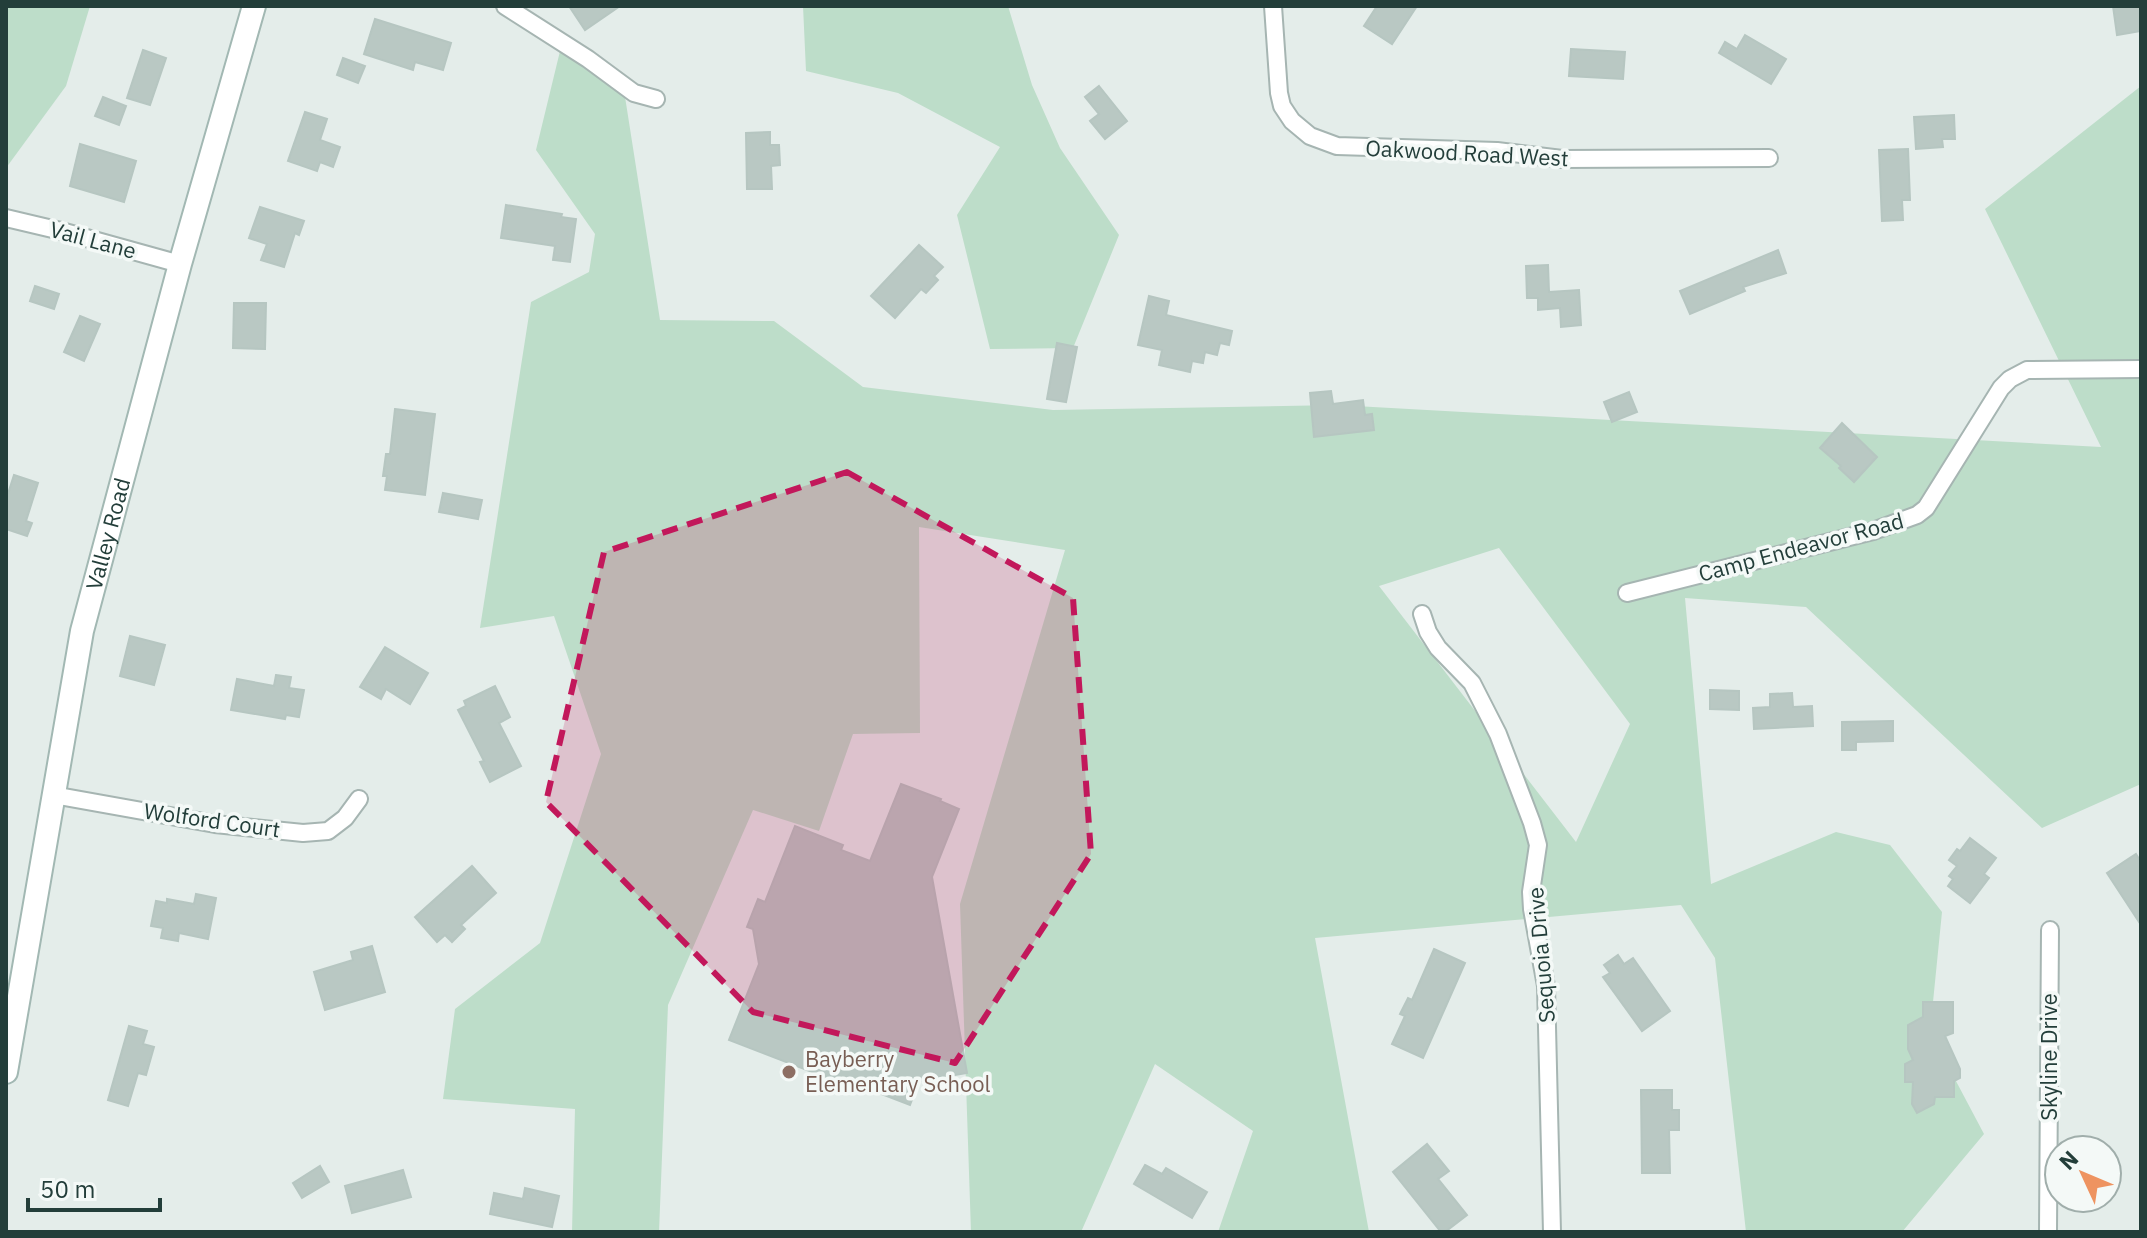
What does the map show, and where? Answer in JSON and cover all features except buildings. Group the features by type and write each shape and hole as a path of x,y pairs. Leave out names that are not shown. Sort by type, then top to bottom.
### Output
{"main road":[{"name":"Valley Road","path":"6,1072 82,631 180,264 254,6"}],"street":[{"path":"505,6 588,59 634,93 656,99"},
{"name":"Oakwood Road West","path":"1273,6 1282,106 1292,121 1310,136 1337,146 1497,151 1562,159 1769,158"},
{"name":"Vail Lane","path":"6,218 180,264"},
{"name":"Camp Endeavor Road","path":"1627,593 1873,531 1917,515 1926,508 2001,388 2027,370 2141,369"},
{"name":"Sequoia Drive","path":"1422,614 1438,648 1472,683 1498,734 1538,845 1531,892 1546,986 1552,1232"},
{"name":"Wolford Court","path":"53,795 215,824 303,833 328,831 345,818 359,799"},
{"name":"Skyline Drive","path":"2048,1232 2050,930"}],"highlighted area":[{"path":"847,472 1073,598 1091,854 955,1063 753,1012 546,802 604,552"}],"green space":[{"path":"6,6 90,6 66,86 6,168"},
{"path":"803,6 1008,6 1032,85 1060,148 1119,235 1073,348 990,349 957,215 1000,147 898,93 806,71"},
{"path":"561,47 623,84 660,320 774,321 863,387 1053,410 1337,405 2101,447 1985,209 2141,86 2141,784 2042,828 1806,607 1685,598 1711,884 1836,832 1890,845 1942,912 1930,1032 1984,1134 1902,1232 1746,1232 1715,958 1681,905 1315,938 1369,1232 1218,1232 1253,1131 1155,1064 1081,1232 971,1232 960,904 1065,550 919,527 920,733 853,734 819,831 753,810 668,1005 659,1232 572,1232 575,1109 443,1099 455,1009 540,943 601,754 554,616 480,628 531,302 589,272 595,234 536,150","holes":["1499,548 1630,724 1576,842 1379,586"]}],"place":[{"name":"Bayberry Elementary School","path":"789,1072"}]}
